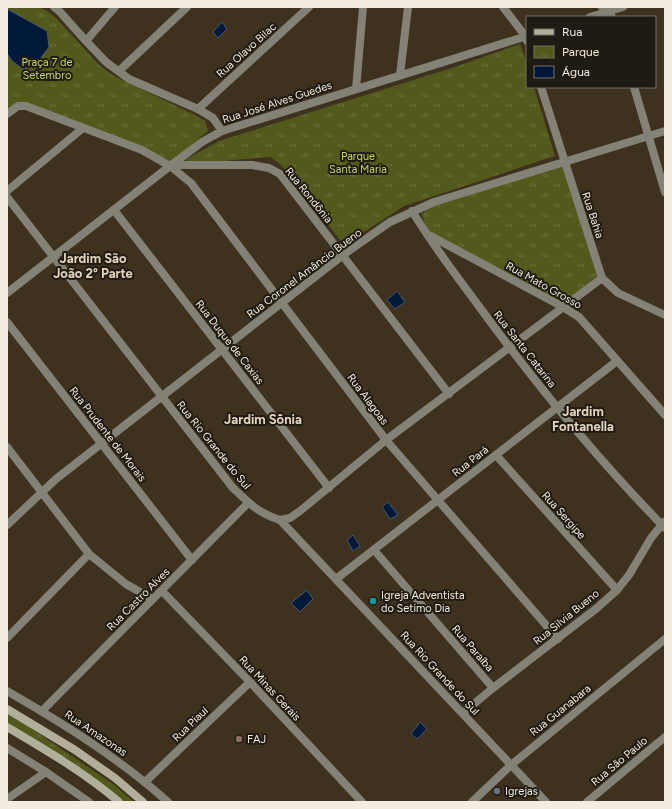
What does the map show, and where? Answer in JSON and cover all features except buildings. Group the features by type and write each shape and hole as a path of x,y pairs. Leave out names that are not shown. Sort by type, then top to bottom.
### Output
{"main road":[{"path":"7,709 75,750 115,778 143,802"},
{"path":"7,727 68,764 105,790 119,802"}],"street":[{"path":"54,7 106,62 129,79 198,108 213,118 222,131"},
{"path":"86,41 114,7"},
{"path":"119,71 188,7"},
{"name":"Rua Olavo Bilac","path":"198,108 308,7"},
{"path":"356,89 363,7"},
{"path":"400,75 408,7"},
{"path":"503,7 526,37"},
{"path":"593,16 623,7"},
{"name":"Rua José Alves Guedes","path":"7,293 170,165 202,142 222,131 400,75 526,38"},
{"name":"Rua Bahia","path":"541,88 602,278 618,293 665,315"},
{"path":"634,88 665,192"},
{"name":"Rua Alagoas","path":"7,114 18,106 26,106 142,150 170,165 191,183 386,440 437,501 558,639"},
{"path":"7,191 83,128"},
{"name":"Rua Coronel Amâncio Bueno","path":"7,525 56,479 343,255 390,222 434,202 665,131"},
{"name":"Rua Rondônia","path":"170,165 252,165 269,168 280,174 449,394"},
{"name":"Rua Rio Grande do Sul","path":"7,197 233,488 248,503 266,515 280,520 546,802"},
{"name":"Rua Duque de Caxias","path":"114,210 329,488"},
{"name":"Rua Santa Catarina","path":"412,211 425,233 509,348 557,408 616,477 664,524"},
{"name":"Rua Mato Grosso","path":"425,233 579,317 665,415"},
{"path":"280,520 290,518 300,511 386,440 602,278"},
{"name":"Rua Prudente de Morais","path":"7,322 192,560"},
{"name":"Rua Pará","path":"336,579 618,361"},
{"path":"7,447 89,554 126,584 152,599"},
{"name":"Rua Sergipe","path":"496,455 617,590"},
{"name":"Rua Castro Alves","path":"42,711 248,503"},
{"name":"Rua Silvia Bueno","path":"463,713 597,608 617,590 629,575 651,538 664,524"},
{"name":"Rua Paraíba","path":"374,550 493,688"},
{"path":"7,638 89,554"},
{"name":"Rua Minas Gerais","path":"162,591 250,682 362,802"},
{"name":"Rua Guanabara","path":"472,802 511,765 665,639"},
{"name":"Rua Piauí","path":"145,782 250,682"},
{"name":"Rua Amazonas","path":"7,691 97,746 132,771 168,802"},
{"name":"Rua São Paulo","path":"587,802 665,736"},
{"path":"7,748 46,772 89,802"},
{"path":"7,799 46,772"}],"green space":[{"name":"Praça 7 de Setembro","path":"7,7 39,7 47,11 56,18 99,65 114,76 205,121 208,131 170,163 31,105 7,111"},
{"name":"Parque Santa Maria","path":"520,44 526,62 526,88 534,88 555,156 404,206 344,245 282,166 271,157 195,165 185,160 219,141 455,67"},
{"path":"563,166 597,276 562,304 427,232 422,214 435,202"},
{"path":"7,712 113,784 134,802 123,802 7,725"}],"water":[{"path":"7,9 47,31 49,47 37,63 23,69 12,61 7,53"},
{"path":"222,22 227,29 218,38 213,32"},
{"path":"397,291 405,302 395,309 387,300"},
{"path":"388,502 398,515 390,519 382,507"},
{"path":"353,535 360,546 353,551 347,540"},
{"path":"307,590 313,599 300,612 291,603"},
{"path":"420,722 427,729 417,739 411,734"}],"place":[{"name":"Igreja Adventista do Setimo Dia","path":"373,601"},
{"name":"FAJ","path":"239,739"},
{"name":"Igrejas","path":"497,791"}],"district":[{"name":"Jardim São João 2° Parte","path":"93,266"},
{"name":"Jardim Fontanella","path":"583,418"},
{"name":"Jardim Sônia","path":"263,419"}]}
